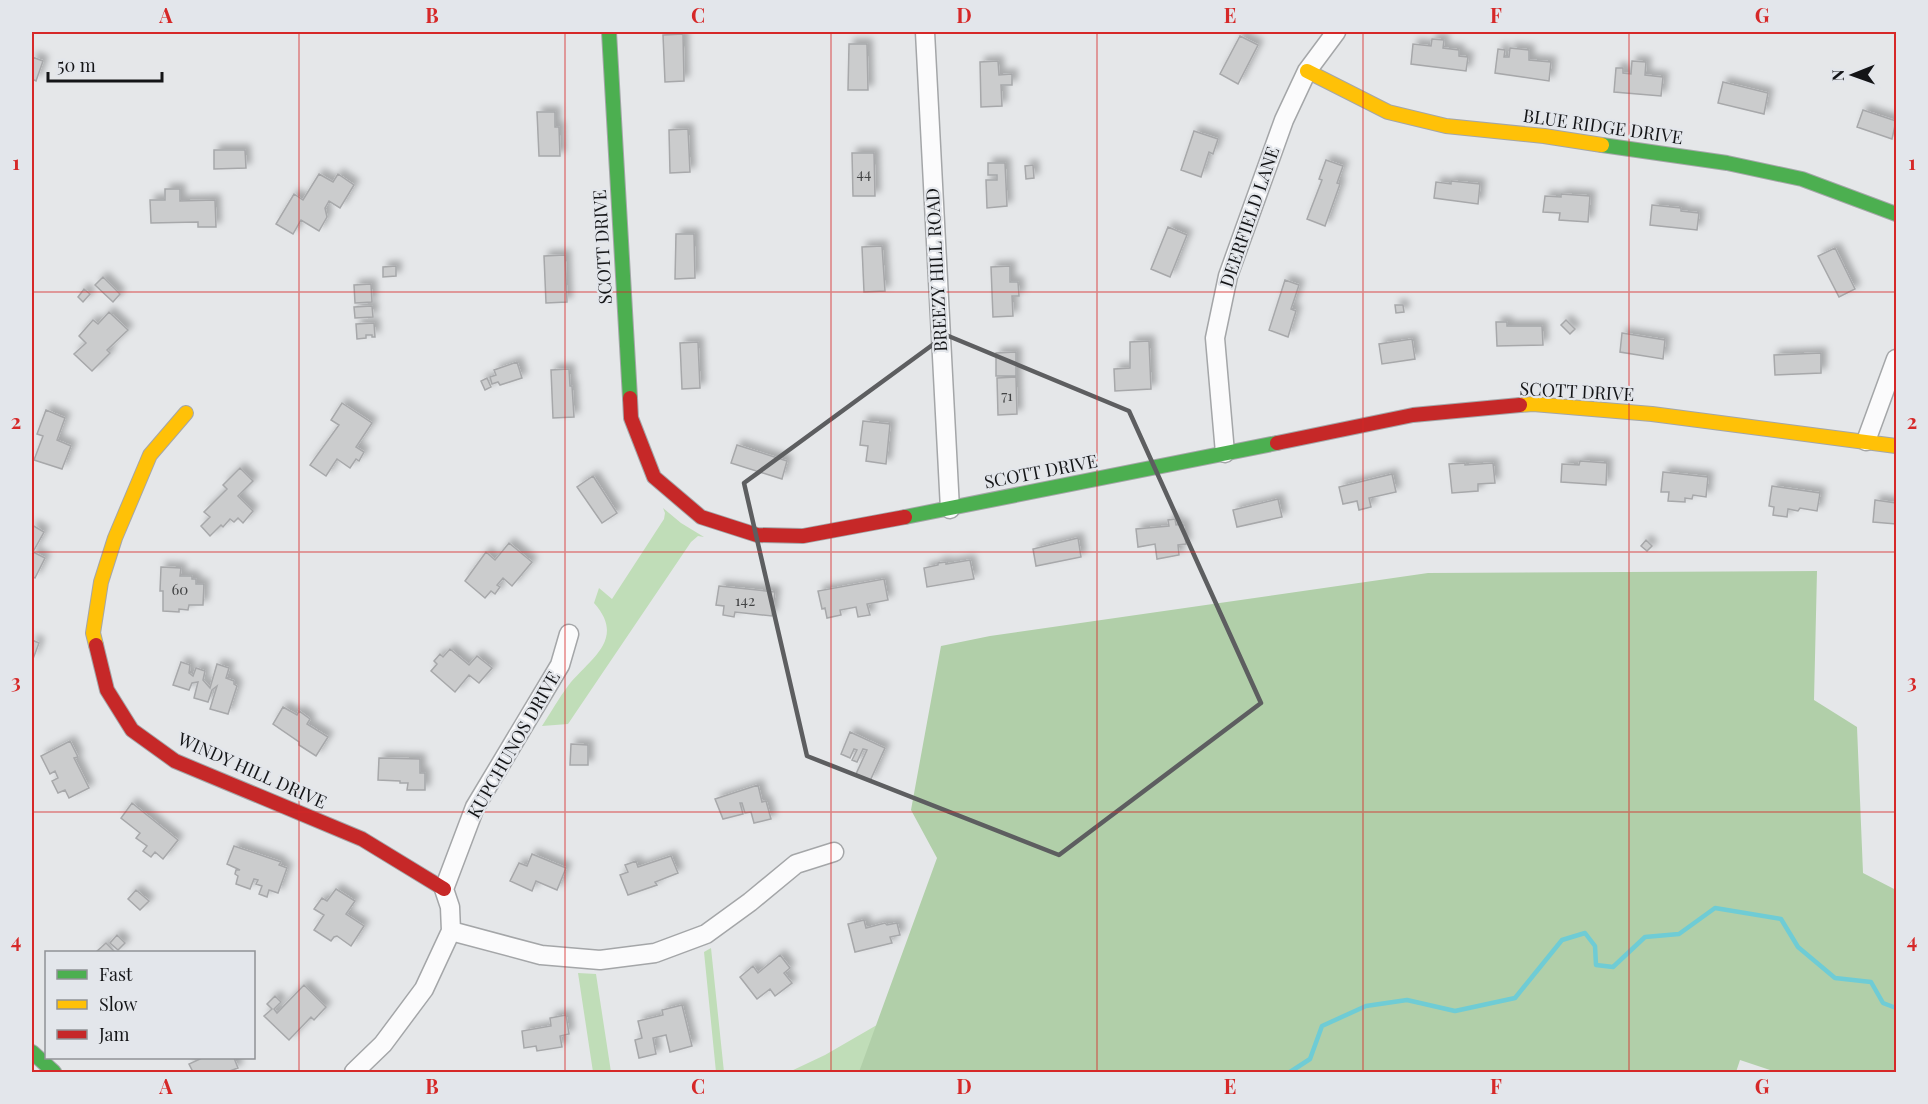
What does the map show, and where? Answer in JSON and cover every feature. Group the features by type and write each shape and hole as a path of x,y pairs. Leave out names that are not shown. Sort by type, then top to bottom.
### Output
{"street":[{"name":"SCOTT DRIVE","path":"609,32 631,418 654,477 701,517 757,535 803,536 950,509 1413,415 1533,404 1652,414 1896,446"},
{"name":"BREEZY HILL ROAD","path":"925,32 950,509"},
{"name":"DEERFIELD LANE","path":"1225,453 1215,338 1225,286 1284,120 1307,71 1336,32"},
{"name":"BLUE RIDGE DRIVE","path":"1307,71 1388,111 1446,126 1544,136 1727,163 1802,179 1896,214"},
{"path":"1866,441 1896,359"},
{"name":"WINDY HILL DRIVE","path":"186,413 150,455 115,538 101,582 93,633 106,690 132,730 175,761 362,839 444,889"},
{"name":"KUPCHUNOS DRIVE","path":"444,889 475,807 560,665 569,634"},
{"path":"451,931 541,955 600,960 656,953 706,934 796,864 834,852"},
{"path":"354,1072 383,1044 424,989 451,931 450,907 444,889"},
{"path":"32,1052 54,1072"}],"highlighted area":[{"path":"946,335 1129,411 1261,703 1059,855 807,756 744,483"}],"green space":[{"path":"663,508 681,523 704,537 698,536 691,542 568,724 542,726 568,686 594,658 606,638 607,628 603,616 594,603 599,588 612,599 664,519"},
{"path":"1817,571 1814,700 1857,727 1863,873 1896,890 1896,1072 1776,1072 1740,1060 1736,1072 859,1072 937,858 911,810 941,646 990,636 1428,573"},
{"path":"711,948 724,1072 716,1072 704,952"},
{"path":"578,973 596,974 611,1072 593,1072"},
{"path":"908,1007 886,1072 789,1072 825,1055"}],"building":[{"path":"683,34 684,81 665,82 663,35"},
{"path":"1240,36 1258,45 1238,84 1220,74"},
{"path":"1432,39 1444,40 1443,48 1459,50 1459,56 1468,57 1466,71 1411,64 1413,44 1431,46"},
{"path":"849,44 867,44 868,90 848,90"},
{"path":"1510,48 1529,50 1529,60 1551,62 1549,81 1495,73 1498,49 1505,50 1504,57 1509,57"},
{"path":"32,57 43,61 36,81 32,79"},
{"path":"998,61 999,75 1012,74 1012,85 1001,85 1002,106 981,107 980,62"},
{"path":"1632,61 1646,62 1645,75 1663,77 1661,96 1614,92 1616,68 1623,68 1623,73 1631,74"},
{"path":"1723,82 1768,93 1764,114 1718,103"},
{"path":"1863,110 1896,121 1892,139 1857,127"},
{"path":"537,112 555,112 555,127 559,127 560,156 539,156"},
{"path":"688,129 690,172 670,173 669,130"},
{"path":"1194,131 1218,139 1213,154 1209,152 1201,177 1181,170"},
{"path":"214,150 245,150 246,168 214,169"},
{"path":"852,153 874,153 875,196 853,196"},
{"path":"1326,160 1343,166 1337,183 1340,184 1325,226 1307,219 1322,180 1319,179"},
{"path":"988,163 1005,163 1007,206 987,208 986,180 997,180 997,175 988,175"},
{"path":"1033,165 1034,178 1026,179 1025,166"},
{"path":"319,174 333,182 338,174 354,185 340,208 329,201 325,208 327,217 319,231 301,220 293,234 276,224 294,194 303,200"},
{"path":"1451,181 1480,184 1478,204 1434,198 1436,182 1451,184"},
{"path":"165,189 180,189 180,201 215,200 216,227 198,227 198,222 151,223 150,200 165,200"},
{"path":"1561,194 1590,196 1588,222 1559,220 1560,213 1543,212 1545,196 1561,197"},
{"path":"1652,205 1681,208 1681,211 1699,213 1697,230 1650,225"},
{"path":"1168,227 1187,235 1170,277 1151,269"},
{"path":"676,234 694,234 695,278 675,279"},
{"path":"882,246 885,291 864,292 862,247"},
{"path":"1835,248 1855,289 1839,297 1818,256"},
{"path":"565,255 567,302 546,303 544,256"},
{"path":"396,266 396,276 383,277 383,267"},
{"path":"1010,266 1010,282 1018,282 1019,296 1012,296 1013,316 993,317 991,267"},
{"path":"103,277 120,294 113,302 95,285"},
{"path":"1285,280 1299,285 1291,309 1296,311 1288,337 1269,330"},
{"path":"371,284 372,302 355,303 354,285"},
{"path":"84,289 90,294 83,302 78,297"},
{"path":"1395,305 1403,305 1404,312 1396,313"},
{"path":"372,306 373,317 355,318 354,307"},
{"path":"109,312 128,330 107,350 110,353 92,371 74,354 86,343 79,336 93,320 98,324"},
{"path":"1566,320 1575,329 1570,334 1561,325"},
{"path":"1496,322 1507,322 1507,326 1542,326 1543,345 1497,346"},
{"path":"374,323 375,337 366,335 366,338 357,339 356,324"},
{"path":"1622,333 1665,340 1663,359 1620,352"},
{"path":"1412,339 1415,359 1382,364 1379,344"},
{"path":"1149,341 1151,389 1115,391 1114,369 1130,368 1130,342"},
{"path":"698,342 700,388 682,389 680,343"},
{"path":"1016,352 1016,376 996,376 996,353"},
{"path":"1821,353 1821,373 1775,375 1774,355"},
{"path":"517,362 522,378 500,385 498,382 492,384 490,377 496,375 494,370"},
{"path":"569,369 574,417 553,418 551,370"},
{"path":"1016,377 1017,414 998,415 997,378"},
{"path":"487,378 491,387 485,390 481,381"},
{"path":"342,403 372,423 356,447 364,452 359,461 356,459 350,468 337,459 326,476 310,465 339,425 331,420"},
{"path":"46,410 65,418 57,440 71,446 62,469 34,460 43,436 37,434"},
{"path":"863,421 890,424 886,464 866,461 868,446 860,445"},
{"path":"737,445 787,461 782,479 731,463"},
{"path":"1580,461 1607,463 1606,485 1561,482 1562,464 1579,465"},
{"path":"1465,463 1465,465 1493,463 1495,483 1478,484 1478,491 1452,493 1449,464"},
{"path":"240,468 253,481 238,496 253,511 243,523 238,518 234,522 230,519 210,536 201,526 210,517 204,512 227,489 223,485"},
{"path":"1663,472 1708,477 1706,497 1693,495 1692,499 1685,498 1685,502 1668,501 1669,492 1661,492"},
{"path":"1392,474 1396,492 1369,498 1371,507 1359,510 1357,501 1343,504 1339,487"},
{"path":"593,476 617,513 602,523 577,487"},
{"path":"1772,486 1820,493 1817,511 1800,508 1798,511 1788,509 1787,517 1773,515 1774,507 1769,506"},
{"path":"1278,499 1282,517 1237,527 1233,510"},
{"path":"1875,500 1896,503 1896,524 1873,522"},
{"path":"1175,519 1176,525 1183,524 1186,544 1178,545 1179,555 1157,559 1155,544 1138,547 1136,529 1169,526 1168,520"},
{"path":"32,525 44,532 33,552 45,558 35,578 32,576"},
{"path":"1078,538 1081,557 1036,566 1033,549"},
{"path":"1646,540 1652,546 1647,551 1641,546"},
{"path":"509,543 532,562 512,586 503,578 497,585 500,587 495,594 491,591 485,598 465,581 486,552 495,560"},
{"path":"970,560 974,579 927,587 924,568 938,565 938,563"},
{"path":"161,567 181,568 180,576 192,576 192,579 196,579 196,584 204,584 203,605 189,605 188,610 179,609 179,612 163,611 163,591 160,591"},
{"path":"884,579 888,600 867,604 870,615 858,617 856,607 840,610 841,615 827,618 825,608 822,609 818,591"},
{"path":"719,586 775,592 772,616 735,612 734,617 723,615 724,606 716,605"},
{"path":"32,640 39,643 33,659 32,658"},
{"path":"450,649 469,665 477,656 492,668 479,683 469,675 455,692 431,671 437,664 434,661 440,654 443,657"},
{"path":"181,662 190,665 189,673 193,676 196,668 205,671 203,680 210,688 217,664 229,668 226,678 234,681 237,686 228,714 210,709 217,686 212,690 208,702 194,698 198,682 192,683 189,690 173,685"},
{"path":"283,707 297,715 299,711 310,719 307,724 328,737 316,756 273,724"},
{"path":"850,732 885,748 870,781 856,774 867,750 863,749 857,762 852,760 857,750 854,749 850,758 841,754"},
{"path":"70,741 78,757 74,758 89,788 69,798 65,790 58,793 52,781 58,778 55,771 50,774 41,756"},
{"path":"571,744 588,745 588,765 570,765"},
{"path":"379,758 420,759 420,773 425,773 425,790 407,790 408,783 378,780"},
{"path":"758,785 762,802 766,801 771,819 754,823 751,812 745,813 740,803 743,814 723,819 715,799"},
{"path":"132,803 178,840 163,859 155,852 151,857 143,851 147,846 136,838 140,833 121,818"},
{"path":"234,846 281,862 279,865 287,868 278,893 269,890 267,897 259,894 262,886 256,884 258,880 254,879 250,889 236,884 238,876 235,874 236,870 240,870 227,864"},
{"path":"532,854 566,868 557,890 536,881 532,891 510,881 519,863 527,866"},
{"path":"671,856 678,873 655,882 657,885 628,895 620,875 628,872 625,865 636,861 638,867"},
{"path":"336,889 355,901 346,914 364,926 351,946 337,936 331,941 314,930 324,915 314,909 322,898 327,901"},
{"path":"136,890 149,901 140,910 128,899"},
{"path":"864,920 866,928 885,923 887,925 897,923 900,935 890,937 892,943 855,952 848,924"},
{"path":"117,935 125,943 118,950 110,943"},
{"path":"106,943 114,951 97,951"},
{"path":"780,955 790,968 784,973 792,983 775,996 770,989 757,999 740,977 753,966 758,973"},
{"path":"304,985 326,1007 314,1020 311,1017 289,1040 264,1016 272,1009 267,1004 275,996 281,1002 274,1009 277,1013"},
{"path":"682,1005 692,1046 670,1052 666,1035 653,1038 656,1054 639,1058 635,1040 642,1038 638,1021 663,1015 662,1010"},
{"path":"566,1015 569,1034 560,1036 562,1047 537,1051 536,1046 524,1048 522,1031 551,1026 550,1018"},
{"path":"200,1059 234,1059 238,1068 227,1072 193,1072 189,1064"}],"waterway":[{"path":"1290,1072 1310,1059 1322,1026 1366,1006 1407,1000 1455,1011 1515,998 1562,940 1585,933 1595,946 1596,965 1613,967 1645,937 1679,934 1715,908 1781,919 1798,947 1835,978 1871,982 1883,1003 1896,1008"}],"traffic: fast":[{"path":"609,32 630,398"},
{"path":"1602,145 1727,163 1802,179 1896,214"},
{"path":"905,517 1277,443"},
{"path":"32,1052 54,1072"}],"traffic: slow":[{"path":"1307,71 1388,112 1446,126 1544,136 1602,145"},
{"path":"1520,405 1533,404 1652,414 1896,446"},
{"path":"96,645 93,633 101,582 115,538 150,455 186,413"}],"traffic: jam":[{"path":"630,398 631,418 654,477 701,517 757,535 803,536 905,517"},
{"path":"1277,443 1413,415 1520,405"},
{"path":"96,645 107,690 132,730 175,761 362,839 444,889"}]}
